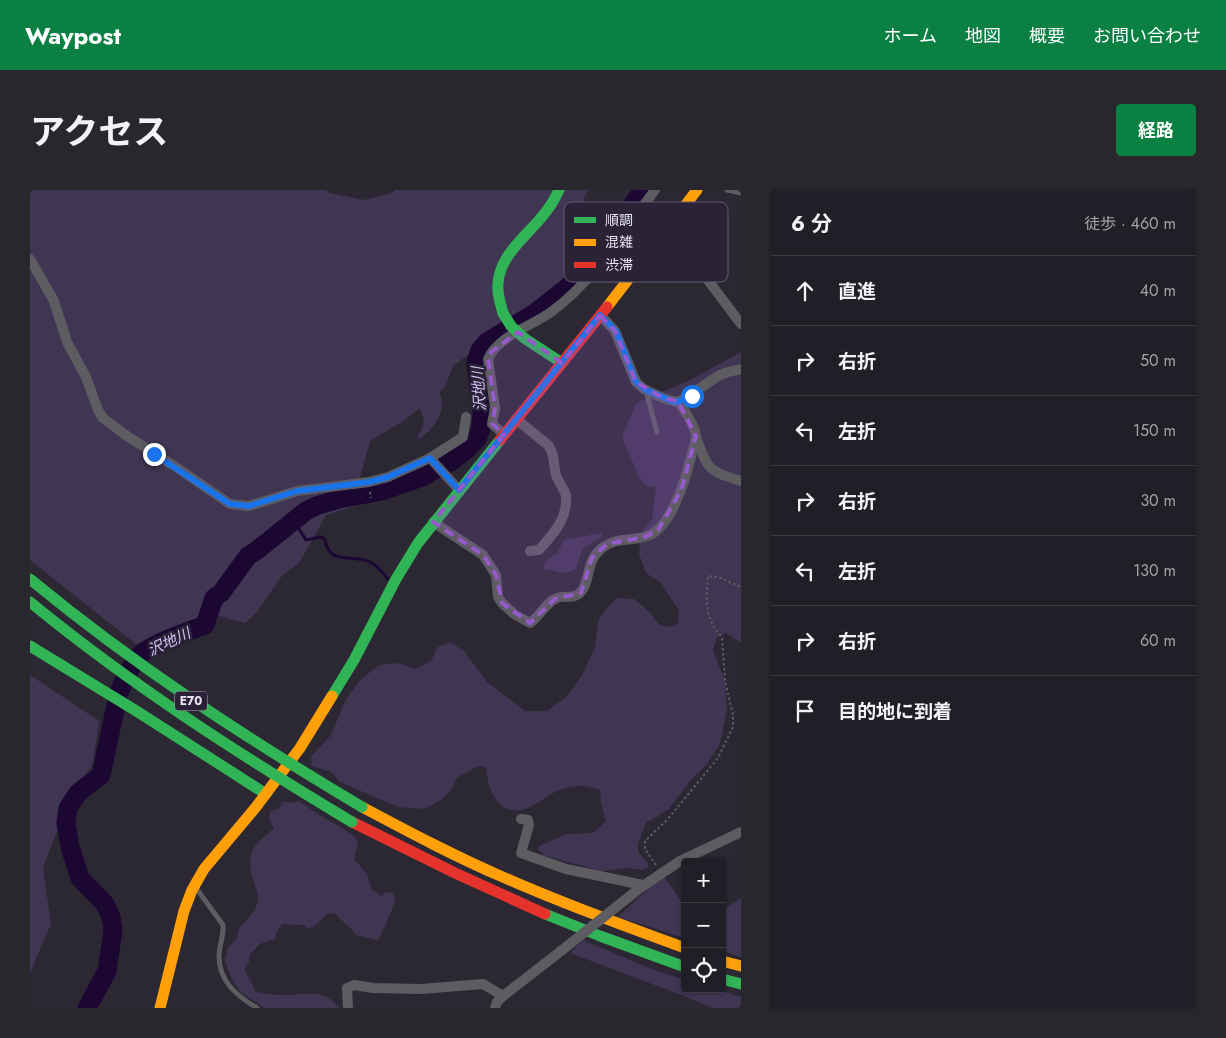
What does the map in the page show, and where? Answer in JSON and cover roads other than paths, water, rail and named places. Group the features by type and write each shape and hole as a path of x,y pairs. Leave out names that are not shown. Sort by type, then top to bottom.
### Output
{"main road":[{"path":"560,190 548,209 507,256 501,269 498,294 503,313 512,326 524,338 562,363"},
{"path":"689,202 697,190"},
{"path":"160,1008 184,911 194,886 204,869 266,794 300,748 354,660 396,579 418,543 627,282"},
{"name":"E70","path":"30,579 102,637 187,698 280,760 362,807 524,887 614,923 681,947"},
{"name":"E70","path":"30,602 112,667 193,724 352,822 431,862 519,903 631,948 681,966"},
{"path":"30,646 266,794"},
{"path":"726,962 741,966"},
{"path":"726,980 741,984"}],"street":[{"path":"646,202 655,190"},
{"path":"30,259 54,301 67,342 86,377 98,410 103,418 230,504 249,506 297,491 369,482 436,465 464,437 466,417"},
{"path":"504,434 492,424 494,408 488,359 491,352 507,339 551,312 574,293 583,282"},
{"path":"709,282 741,324"},
{"path":"600,315 616,331 636,382 646,390 663,398 678,401 692,396 718,376 741,369"},
{"path":"678,401 694,428 707,465 721,475 741,481"},
{"path":"516,419 552,450 556,476 566,496 560,526 539,550 530,551"},
{"path":"434,522 483,555 496,574 498,597 502,603 514,614 530,623 555,598 575,596 580,593 584,587 592,558 607,544 646,537 658,530 681,491 689,468 696,436"},
{"path":"436,465 459,490"},
{"path":"521,818 528,820 529,824 521,853 566,869 641,887"},
{"path":"495,1008 497,1002 504,996 641,887 680,861 741,832"},
{"path":"348,1008 347,988 354,985 373,988 421,989 484,984 504,996"}],"lane":[{"path":"727,190 741,193"},
{"path":"646,390 657,432"},
{"path":"194,886 223,925 224,931 219,956 224,978 239,997 257,1008"}],"waterway":[{"name":"沢地川","path":"634,202 643,190"},
{"name":"沢地川","path":"119,693 130,668 140,655 162,642 205,625 214,598 221,593 248,556 306,511 339,499 382,491 422,477 452,461 466,450 477,439 481,428 482,411 476,362 480,350 487,342 535,313 572,282"},
{"path":"294,521 306,540 320,537 325,539 327,548 331,553 342,558 370,562 388,579"},
{"name":"沢地川","path":"87,1008 107,971 113,930 111,917 105,904 80,878 70,847 66,823 68,808 78,793 101,775 116,705"}]}
